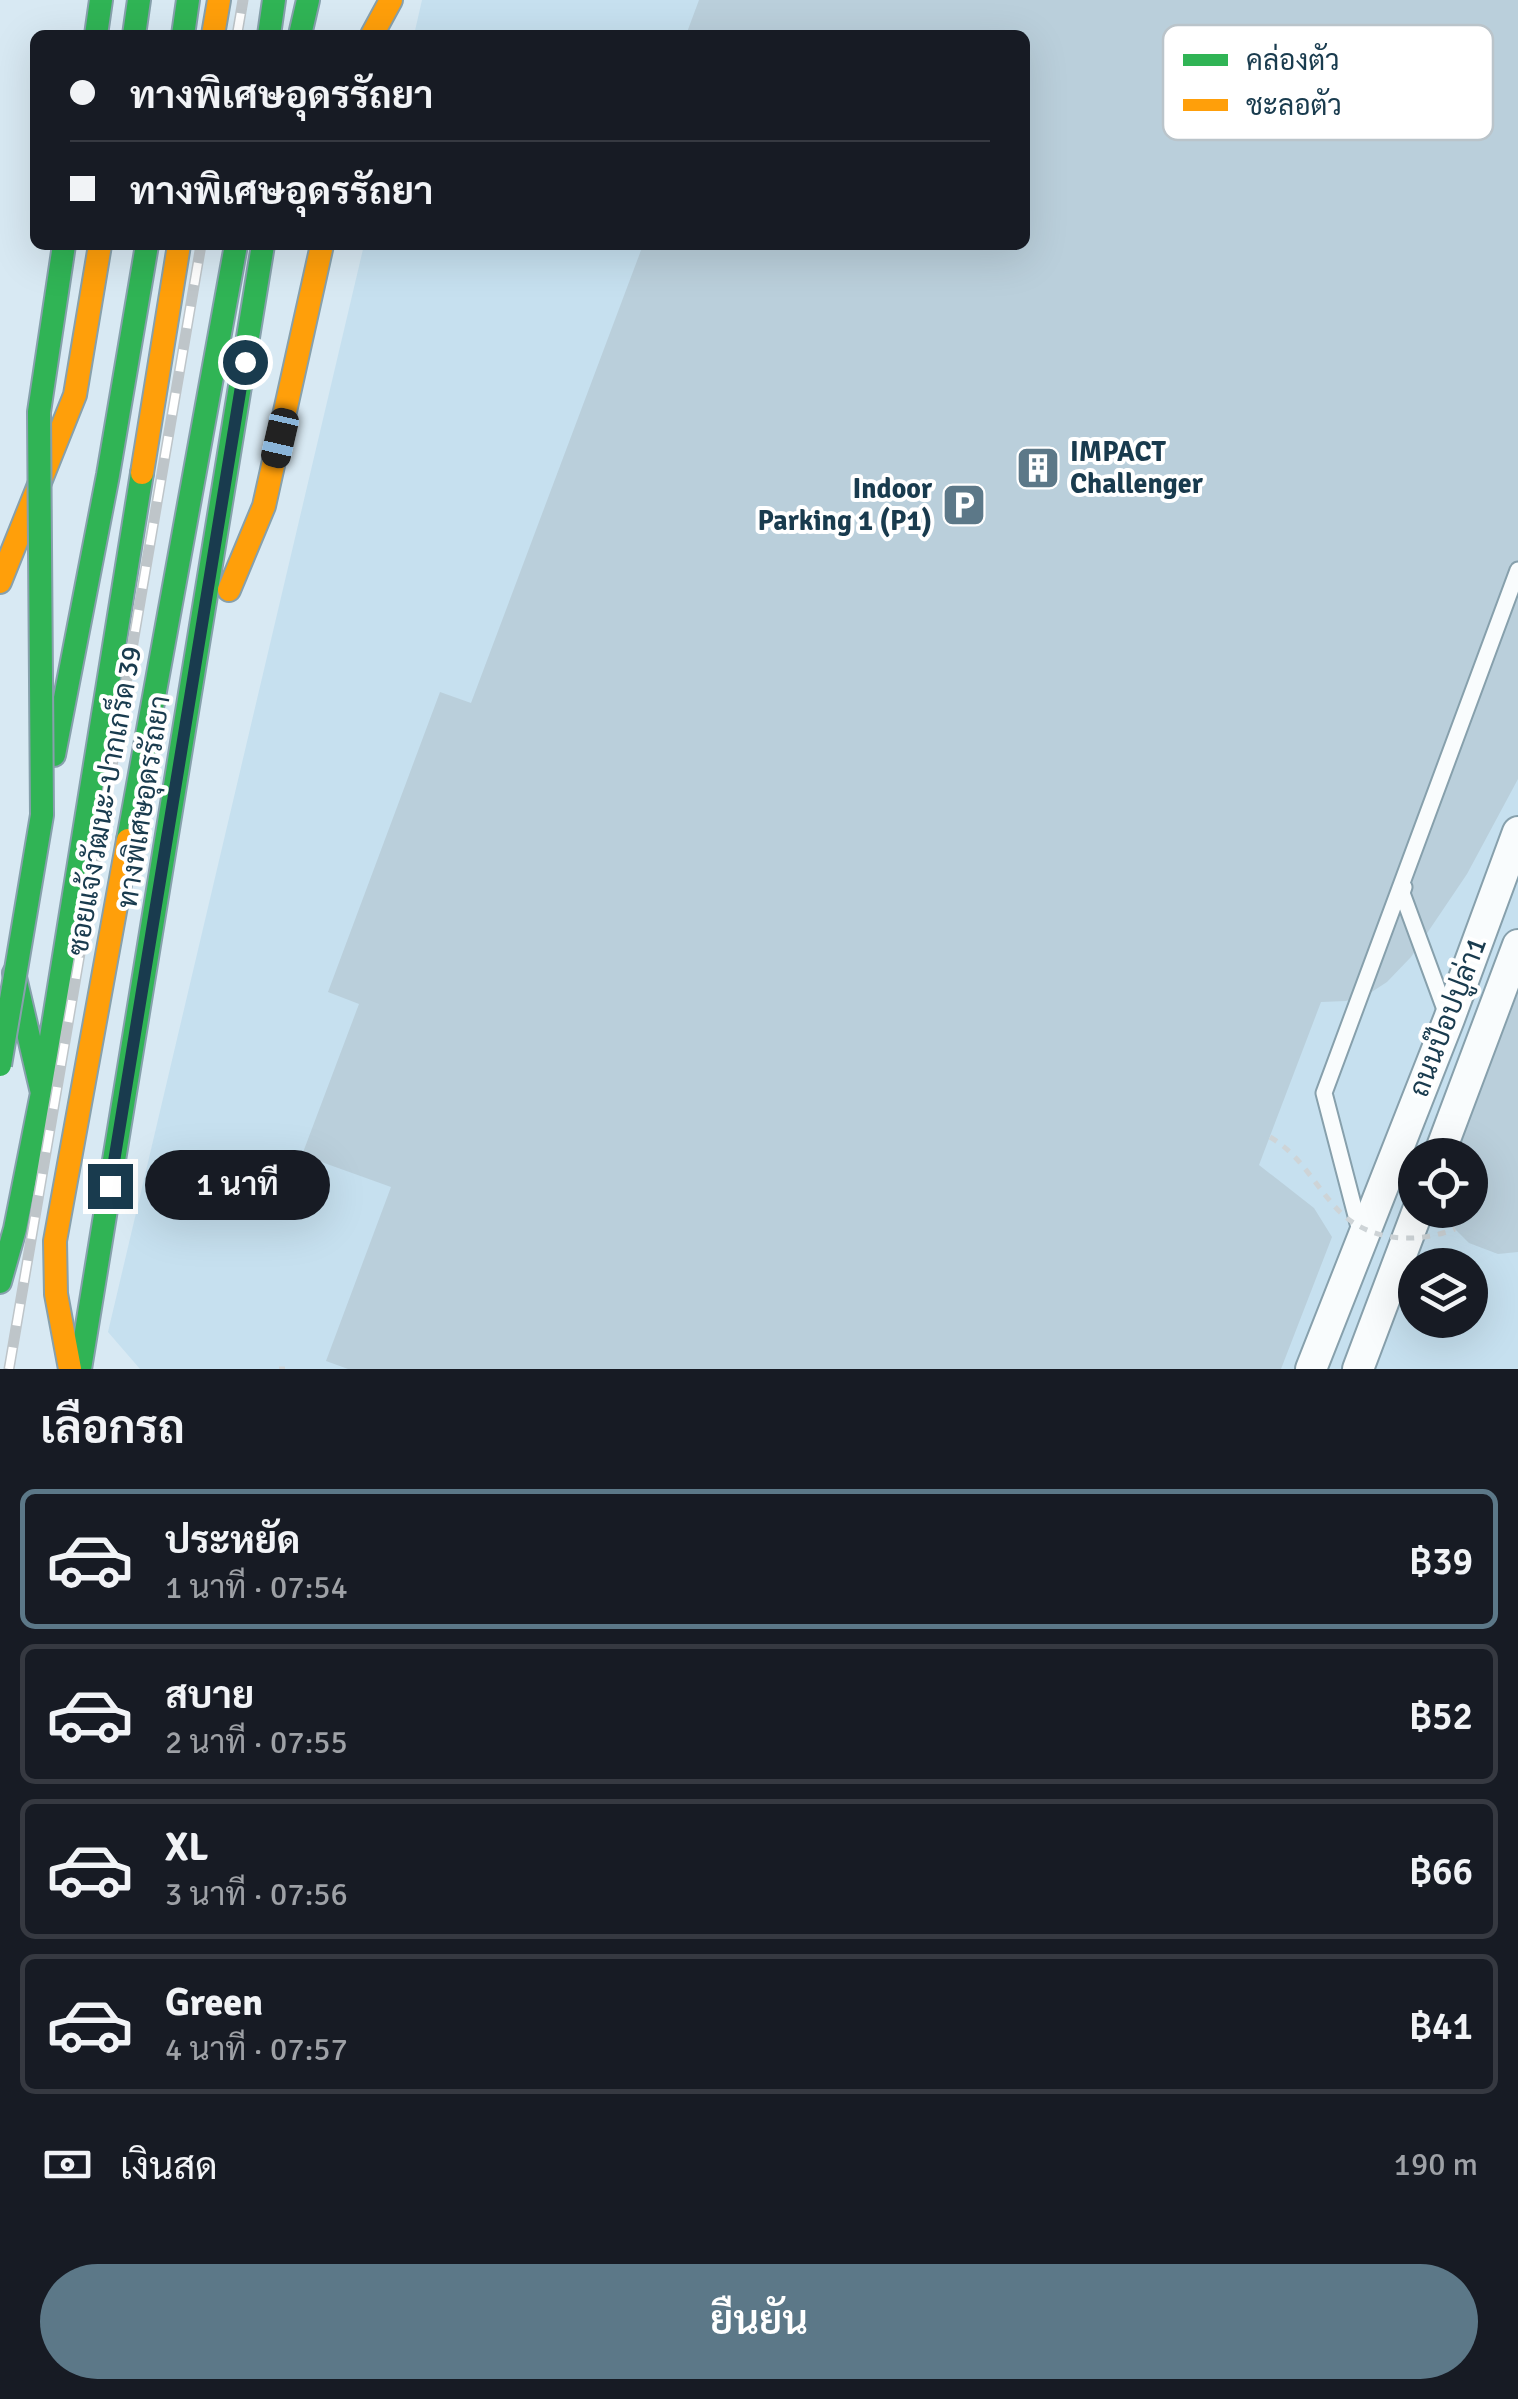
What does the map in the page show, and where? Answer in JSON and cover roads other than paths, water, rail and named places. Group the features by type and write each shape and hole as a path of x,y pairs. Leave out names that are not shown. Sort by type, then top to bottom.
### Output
{"main road":[{"path":"97,30 101,0"},
{"path":"135,30 139,0"},
{"path":"184,30 188,0"},
{"path":"214,30 218,0"},
{"path":"269,30 274,0"},
{"path":"301,30 308,0"},
{"path":"362,30 367,0"},
{"path":"375,30 390,0"},
{"path":"42,815 38,412 63,250"},
{"path":"0,582 75,395 99,250"},
{"path":"0,1065 146,250"},
{"name":"ซอยแจ้งวัฒนะ-ปากเกร็ด 39","path":"0,1282 15,1229 42,1094 178,250"},
{"name":"ซอยแจ้งวัฒนะ-ปากเกร็ด 39","path":"70,1369 56,1294 55,1240 235,250"},
{"path":"226,312 259,250"},
{"name":"ทางพิเศษอุดรรัถยา","path":"80,1369 196,672 261,250"},
{"path":"196,672 264,506 321,250"},
{"path":"0,915 42,1094"}],"street":[{"name":"ถนนป๊อปปูล่า1","path":"1311,1369 1518,832"},
{"path":"1444,1138 1518,945"},
{"path":"1358,1369 1411,1228"}],"lane":[{"path":"1362,1240 1324,1093 1518,573"},
{"path":"1449,1019 1402,892 1518,573"}],"railway":[{"path":"238,30 243,0"},
{"path":"9,1369 200,250"}],"place":[{"name":"IMPACT Challenger","path":"1038,468"},
{"name":"Indoor Parking 1 (P1)","path":"964,505"}]}
